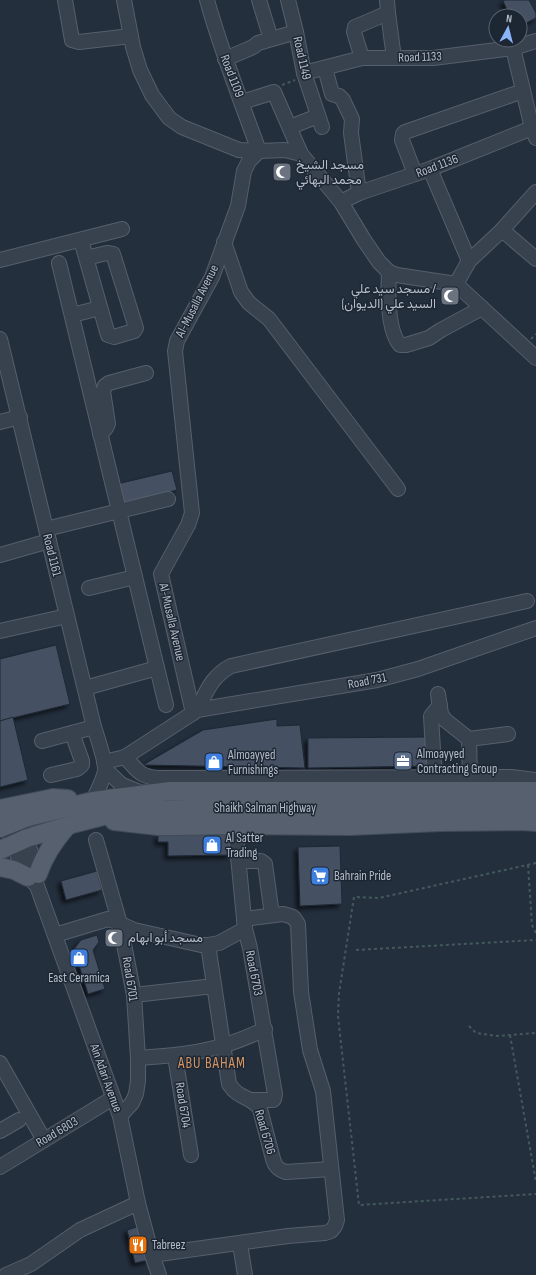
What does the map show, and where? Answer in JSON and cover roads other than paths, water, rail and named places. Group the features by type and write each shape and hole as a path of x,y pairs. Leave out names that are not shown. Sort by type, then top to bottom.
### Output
{"main road":[{"name":"Shaikh Salman Highway","path":"7,821 93,801 142,793 170,791 536,791"},
{"name":"Shaikh Salman Highway","path":"14,844 67,826 115,813 177,809 234,808 536,809"},
{"path":"94,819 158,826 350,826 441,822 536,822"},
{"path":"0,867 14,870 34,879 45,855 67,826"}],"street":[{"path":"65,0 72,40 79,42 131,36"},
{"path":"124,0 140,70 152,96 170,118 182,127 240,150 285,150 302,154"},
{"path":"207,0 212,0"},
{"name":"Road 1109","path":"207,0 225,59 259,151"},
{"path":"259,0 271,39"},
{"name":"Road 1149","path":"288,0 305,75 320,122 290,127"},
{"path":"362,58 354,32 355,27 387,6 394,58"},
{"path":"225,59 253,47 258,43 296,32"},
{"path":"513,48 534,133"},
{"name":"Road 1133","path":"305,75 362,58 433,58 513,48"},
{"path":"325,68 332,94 339,96 343,100 352,119 351,133 359,193"},
{"path":"415,174 402,140 405,132 523,91"},
{"path":"242,102 274,92 302,154 341,202 379,262 389,272 398,275 456,284 536,358"},
{"name":"Road 1136","path":"341,202 359,193 430,170 534,133"},
{"name":"Al-Musalla Avenue","path":"195,712 161,574 188,525 192,513 175,351 177,341 212,277 238,206 244,171 249,161 259,151"},
{"path":"430,170 469,261"},
{"path":"456,284 469,261 502,230 536,193"},
{"path":"0,260 122,229"},
{"path":"502,230 536,259"},
{"path":"81,240 86,258 100,308 108,336 114,337 134,331 136,328 113,254 107,253 86,258"},
{"path":"224,242 241,292 249,303 269,319 398,489"},
{"path":"59,263 166,705"},
{"path":"389,272 388,290 390,317 396,340 400,345 406,345 429,338 482,308"},
{"path":"72,315 100,308"},
{"name":"Road 1161","path":"0,339 94,727 105,766"},
{"path":"100,434 108,424 103,391 105,386 109,383 146,373"},
{"path":"0,422 20,417"},
{"path":"0,555 48,535 119,512 168,499"},
{"path":"89,588 135,576"},
{"path":"105,766 125,757 195,712 214,678 231,666 527,601"},
{"path":"0,630 67,616"},
{"name":"Road 731","path":"195,712 377,680 418,669 536,628"},
{"path":"85,688 157,668"},
{"path":"435,777 431,716 439,699 441,714 444,720 469,739 508,734"},
{"path":"42,741 94,727"},
{"path":"51,775 77,769 82,765 82,760 72,733"},
{"path":"469,739 470,777"},
{"path":"125,757 140,774 158,778 515,777 536,780"},
{"path":"105,766 122,785 142,793"},
{"path":"93,801 101,784 105,766"},
{"name":"Ain Adari Avenue","path":"7,821 14,844 34,879 120,1116 138,1203 159,1275"},
{"name":"Road 6703","path":"235,825 244,924 250,948 275,1096 274,1099 270,1100 252,1100"},
{"name":"Road 6701","path":"96,840 120,924 134,995 138,1081 136,1094 132,1103 120,1116"},
{"path":"239,861 261,861 265,864 272,915"},
{"path":"55,935 108,919 134,930 194,944 208,945 219,943 244,924 272,915 283,914 293,917 298,924 301,992 310,1050 323,1091 337,1220 335,1226 331,1231 325,1233 288,1236 240,1244 152,1255"},
{"name":"Road 6706","path":"208,945 229,1084 237,1094 252,1100 260,1109 272,1160 275,1166 286,1172 331,1169"},
{"path":"134,995 214,986"},
{"path":"138,1058 175,1056 194,1053 223,1046 264,1029"},
{"name":"Road 6704","path":"175,1056 191,1155"},
{"path":"0,1064 44,1140"},
{"name":"Road 6803","path":"0,1167 113,1098"},
{"path":"0,1131 18,1120"},
{"path":"6,1275 32,1264 80,1230 138,1203"},
{"path":"240,1244 245,1275"}],"place":[{"name":"مسجد الشيخ محمد البهائي","path":"282,172"},
{"name":"مسجد سيد علي / السيد علي (الديوان)","path":"450,296"},
{"name":"Almoayyed Contracting Group","path":"403,761"},
{"name":"Almoayyed Furnishings","path":"214,762"},
{"name":"Al Satter Trading","path":"212,845"},
{"name":"Bahrain Pride","path":"320,876"},
{"name":"مسجد أبو ابهام","path":"114,938"},
{"name":"East Ceramica","path":"79,958"},
{"name":"Tabreez","path":"138,1245"}],"district":[{"name":"ABU BAHAM","path":"212,1063"}]}
